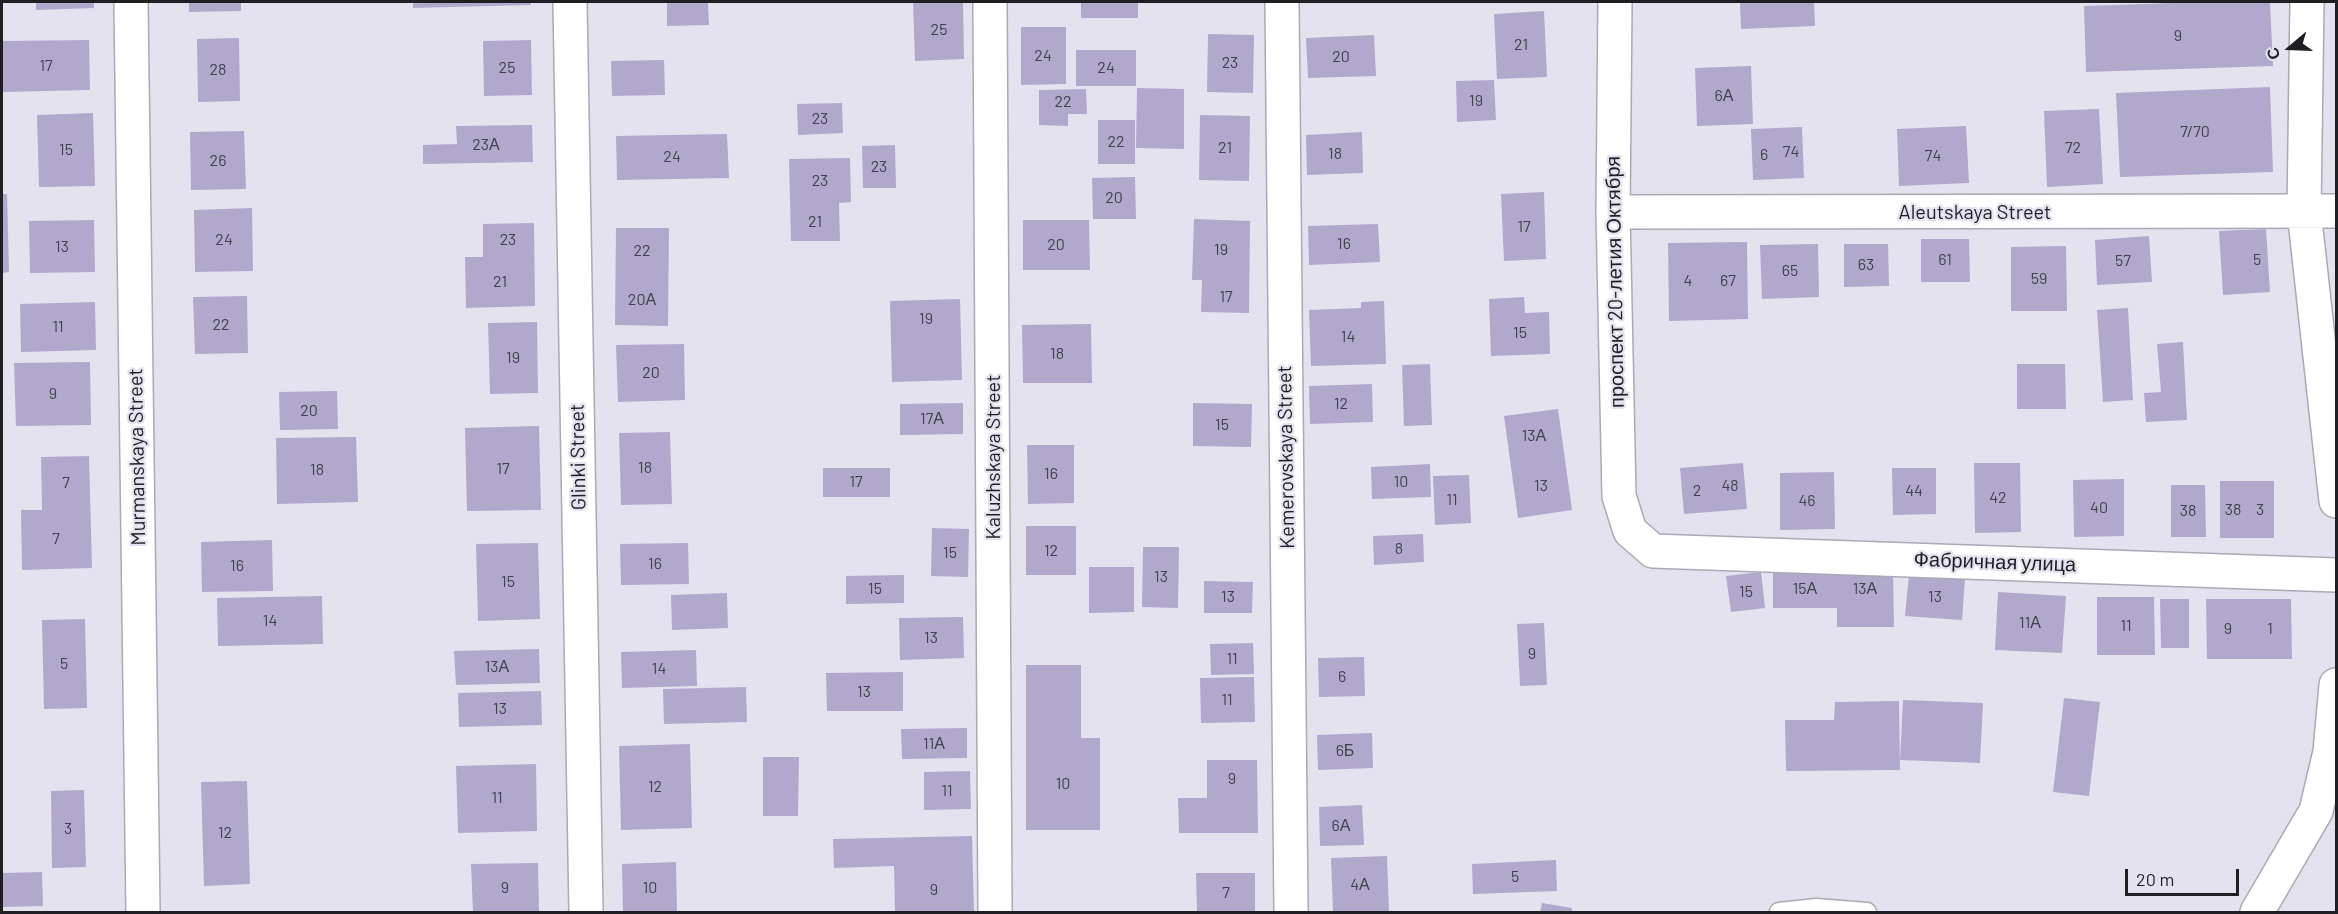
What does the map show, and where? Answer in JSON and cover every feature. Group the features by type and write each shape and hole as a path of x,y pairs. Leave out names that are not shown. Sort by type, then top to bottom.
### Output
{"street":[{"name":"Murmanskaya Street","path":"131,2 143,912"},
{"name":"Glinki Street","path":"570,2 586,912"},
{"name":"Kaluzhskaya Street","path":"990,2 996,912"},
{"name":"Kemerovskaya Street","path":"1282,2 1291,912"},
{"name":"проспект 20-летия Октября","path":"1615,2 1613,212 1619,496 1630,531 1653,551"},
{"path":"2307,2 2304,212 2337,501"},
{"name":"Aleutskaya Street","path":"1613,212 2337,211"},
{"name":"Фабричная улица","path":"1653,551 2337,575"},
{"path":"2257,912 2316,811 2330,752 2337,684"}],"lane":[{"path":"1779,912 1816,908 1867,912"}],"building":[{"path":"36,2 94,2 94,8 36,10"},
{"path":"189,2 241,2 241,11 189,12"},
{"path":"413,2 531,2 531,5 413,8"},
{"path":"667,2 708,2 709,25 667,26"},
{"path":"913,2 963,2 964,59 915,61"},
{"path":"1081,2 1138,2 1138,18 1081,18"},
{"path":"1740,2 1814,2 1815,26 1741,29"},
{"path":"2270,2 2273,66 2086,72 2084,6"},
{"path":"1544,11 1547,77 1497,79 1494,14"},
{"path":"1021,27 1066,27 1066,84 1021,85"},
{"path":"1208,34 1254,35 1253,93 1207,92"},
{"path":"1374,35 1376,76 1308,78 1306,38"},
{"path":"239,38 240,101 198,102 197,39"},
{"path":"89,40 90,90 2,92 2,41"},
{"path":"531,40 532,95 484,96 483,41"},
{"path":"1076,50 1136,50 1136,86 1076,86"},
{"path":"664,60 665,95 612,96 611,61"},
{"path":"1751,66 1753,124 1697,126 1695,68"},
{"path":"1494,80 1496,120 1457,122 1456,81"},
{"path":"2270,87 2273,172 2120,177 2116,93"},
{"path":"1137,88 1184,89 1184,149 1136,148"},
{"path":"1086,89 1087,114 1068,114 1068,126 1039,125 1039,90"},
{"path":"842,103 843,133 798,135 797,104"},
{"path":"2099,109 2103,184 2047,187 2044,111"},
{"path":"93,113 95,186 39,187 37,115"},
{"path":"1200,115 1250,116 1249,181 1199,180"},
{"path":"1098,120 1135,120 1135,164 1098,164"},
{"path":"532,125 533,162 423,164 423,145 457,144 456,126"},
{"path":"1966,126 1969,183 1899,186 1897,129"},
{"path":"1802,127 1804,178 1753,180 1751,129"},
{"path":"244,131 246,189 191,190 190,132"},
{"path":"1362,132 1363,173 1307,175 1306,135"},
{"path":"727,134 729,178 617,180 616,136"},
{"path":"895,145 896,188 863,188 862,146"},
{"path":"850,158 851,202 839,203 840,241 791,241 789,159"},
{"path":"1135,177 1136,219 1093,219 1092,178"},
{"path":"1544,192 1546,259 1504,261 1501,194"},
{"path":"2,194 7,194 9,272 2,273"},
{"path":"252,208 253,271 195,272 194,210"},
{"path":"1194,219 1250,221 1249,313 1201,312 1202,280 1192,280"},
{"path":"94,220 95,272 30,273 29,221"},
{"path":"1023,220 1089,220 1090,270 1023,270"},
{"path":"534,223 535,306 466,308 465,257 483,257 483,224"},
{"path":"1378,224 1380,262 1309,265 1308,226"},
{"path":"616,228 669,228 668,326 615,325"},
{"path":"2266,229 2270,292 2223,295 2219,231"},
{"path":"2149,236 2152,282 2097,285 2095,240"},
{"path":"1921,239 1969,239 1970,282 1921,282"},
{"path":"1747,242 1748,319 1669,321 1668,243"},
{"path":"1818,244 1819,297 1762,299 1760,245"},
{"path":"1844,244 1888,244 1889,286 1844,287"},
{"path":"2066,246 2067,311 2011,311 2011,247"},
{"path":"247,296 248,353 195,354 193,297"},
{"path":"1524,297 1525,313 1549,312 1550,354 1491,356 1489,299"},
{"path":"960,299 962,380 892,382 890,301"},
{"path":"1384,301 1386,364 1311,366 1309,310 1361,308 1361,302"},
{"path":"95,302 96,350 21,352 20,304"},
{"path":"2128,308 2133,400 2103,402 2097,310"},
{"path":"537,322 538,393 490,394 488,323"},
{"path":"1091,324 1092,383 1023,383 1022,325"},
{"path":"2183,342 2187,420 2146,422 2144,393 2161,392 2157,344"},
{"path":"684,344 685,400 618,402 616,345"},
{"path":"90,362 91,425 16,426 14,363"},
{"path":"1430,364 1432,425 1404,426 1402,365"},
{"path":"2017,364 2065,364 2066,409 2017,409"},
{"path":"1372,384 1373,422 1310,424 1309,386"},
{"path":"337,391 338,429 280,430 279,392"},
{"path":"963,403 963,434 900,435 900,404"},
{"path":"1193,403 1252,404 1251,447 1193,446"},
{"path":"1558,409 1572,510 1518,518 1504,416"},
{"path":"539,426 541,510 467,511 465,428"},
{"path":"670,432 672,504 621,505 619,433"},
{"path":"356,437 358,502 277,504 276,438"},
{"path":"1027,445 1074,445 1074,503 1028,504"},
{"path":"89,456 92,568 22,570 21,510 42,510 41,457"},
{"path":"1743,463 1747,509 1684,514 1680,468"},
{"path":"1974,463 2020,463 2021,532 1975,533"},
{"path":"1430,464 1431,497 1372,499 1371,467"},
{"path":"823,468 890,468 890,497 823,497"},
{"path":"1892,468 1936,468 1936,514 1893,515"},
{"path":"1834,472 1835,529 1780,530 1780,473"},
{"path":"1469,475 1471,523 1435,525 1433,476"},
{"path":"2124,479 2124,536 2074,537 2073,480"},
{"path":"2220,481 2274,481 2274,538 2220,538"},
{"path":"2171,485 2205,485 2206,537 2171,537"},
{"path":"1026,526 1076,526 1076,575 1026,575"},
{"path":"932,528 969,529 968,577 931,576"},
{"path":"1423,534 1424,562 1374,565 1373,536"},
{"path":"272,540 273,591 202,592 201,542"},
{"path":"538,543 540,619 478,621 476,544"},
{"path":"688,543 689,584 621,585 620,544"},
{"path":"1143,547 1179,547 1178,608 1142,607"},
{"path":"1089,567 1134,567 1134,612 1089,613"},
{"path":"1773,570 1893,570 1894,627 1837,627 1837,608 1773,608"},
{"path":"1761,572 1765,608 1731,612 1726,576"},
{"path":"1909,573 1965,578 1962,620 1905,616"},
{"path":"904,575 904,603 846,604 846,576"},
{"path":"1204,581 1253,582 1252,613 1204,613"},
{"path":"1998,592 2066,596 2062,653 1995,650"},
{"path":"727,593 728,628 672,630 671,595"},
{"path":"322,596 323,644 218,646 217,598"},
{"path":"2097,597 2154,597 2155,655 2097,655"},
{"path":"2160,599 2189,599 2189,648 2161,648"},
{"path":"2206,599 2291,599 2292,659 2207,659"},
{"path":"963,617 964,658 900,660 899,618"},
{"path":"85,619 87,708 44,709 42,620"},
{"path":"1544,623 1547,685 1520,686 1517,624"},
{"path":"1253,643 1254,674 1211,675 1210,644"},
{"path":"539,649 540,683 456,685 454,651"},
{"path":"696,650 697,686 622,688 621,652"},
{"path":"1364,657 1365,696 1319,697 1318,658"},
{"path":"1026,665 1081,665 1081,738 1100,738 1100,830 1026,830"},
{"path":"903,672 903,711 827,711 826,673"},
{"path":"1254,677 1255,722 1201,723 1200,678"},
{"path":"746,687 747,722 664,724 663,689"},
{"path":"541,691 542,725 459,727 458,693"},
{"path":"2064,698 2100,702 2089,796 2053,792"},
{"path":"1903,700 1983,703 1980,763 1900,760"},
{"path":"1899,701 1900,770 1786,771 1785,720 1834,720 1835,702"},
{"path":"967,728 967,758 902,759 901,729"},
{"path":"1372,733 1373,768 1318,770 1317,735"},
{"path":"690,744 692,828 621,830 619,746"},
{"path":"763,757 799,757 798,816 763,816"},
{"path":"1207,760 1257,760 1258,833 1179,833 1178,798 1207,798"},
{"path":"536,764 537,831 458,833 456,766"},
{"path":"970,771 971,809 924,810 924,772"},
{"path":"247,781 250,884 204,886 201,782"},
{"path":"84,790 86,867 52,868 51,791"},
{"path":"1362,805 1364,845 1320,846 1319,807"},
{"path":"972,836 974,912 895,912 894,866 834,868 833,839"},
{"path":"1387,856 1389,912 1333,912 1331,858"},
{"path":"1556,860 1557,891 1473,894 1472,864"},
{"path":"676,862 677,912 623,912 622,864"},
{"path":"538,863 539,912 473,912 471,864"},
{"path":"42,872 43,906 2,907 2,873"},
{"path":"1196,873 1255,873 1255,912 1197,912"},
{"path":"1542,903 1572,908 1572,912 1540,912"}]}
